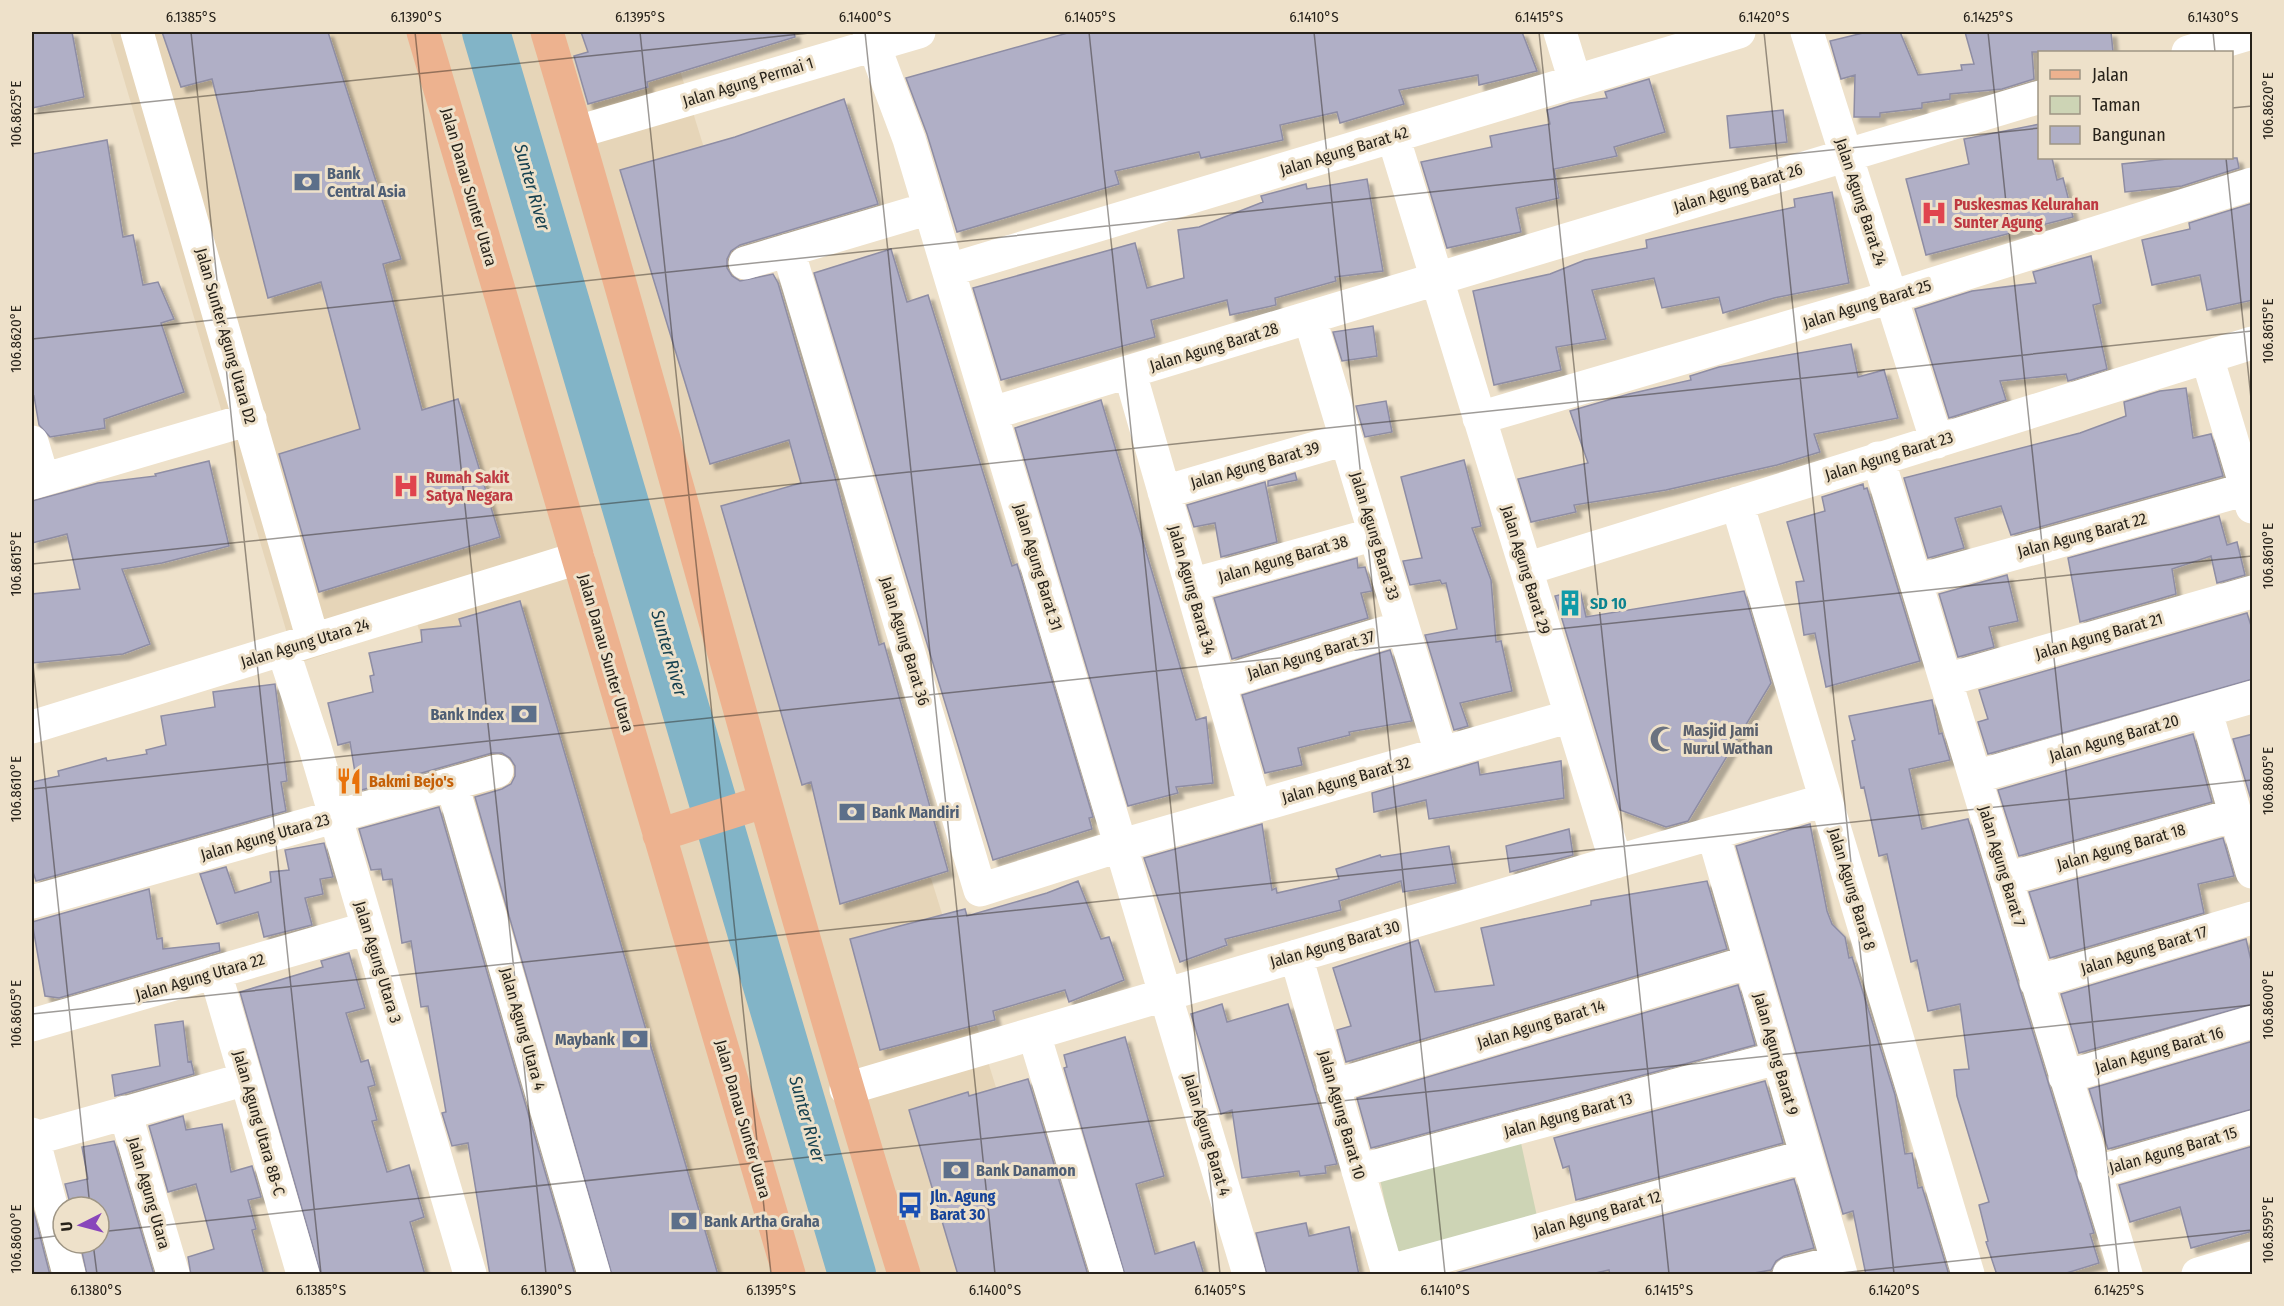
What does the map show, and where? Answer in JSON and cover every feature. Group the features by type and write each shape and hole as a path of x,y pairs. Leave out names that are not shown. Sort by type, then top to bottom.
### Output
{"main road":[{"name":"Jalan Danau Sunter Utara","path":"423,32 578,558 670,831 789,1275"},
{"path":"547,32 577,132 755,804 904,1275"},
{"path":"670,831 755,804"}],"street":[{"name":"Jalan Sunter Agung Utara D2","path":"138,32 314,640"},
{"name":"Jalan Agung Permai 1","path":"577,132 871,38 919,32"},
{"path":"1560,32 1575,81"},
{"name":"Jalan Agung Barat 42","path":"949,270 1739,32"},
{"name":"Jalan Agung Barat 24","path":"1807,32 1936,442"},
{"path":"2191,51 2253,33"},
{"name":"Jalan Agung Barat 31","path":"871,38 909,139 1166,994"},
{"name":"Jalan Agung Barat 26","path":"1436,279 2038,98"},
{"name":"Jalan Agung Barat 29","path":"1392,136 1616,862"},
{"name":"Jalan Agung Barat 25","path":"1479,418 1891,297 2253,184"},
{"path":"745,263 930,208"},
{"name":"Jalan Agung Barat 36","path":"788,250 980,890 1122,845"},
{"name":"Jalan Agung Barat 28","path":"992,413 1310,319 1436,279"},
{"name":"Jalan Agung Barat 33","path":"1310,319 1441,753"},
{"name":"Jalan Agung Barat 23","path":"1526,569 2253,343"},
{"path":"2207,357 2250,498"},
{"name":"Jalan Agung Barat 34","path":"1130,373 1255,807"},
{"path":"32,442 37,481 250,419"},
{"name":"Jalan Agung Barat 39","path":"1164,492 1346,439"},
{"name":"Jalan Agung Barat 7","path":"1878,458 2126,1275"},
{"name":"Jalan Agung Barat 22","path":"1916,580 2250,498"},
{"name":"Jalan Agung Barat 8","path":"1737,503 1968,1275"},
{"name":"Jalan Agung Barat 38","path":"1191,585 1375,534"},
{"name":"Jalan Agung Utara 24","path":"32,728 578,558"},
{"name":"Jalan Agung Barat 21","path":"1946,680 2253,592"},
{"name":"Jalan Agung Barat 37","path":"1219,683 1403,627"},
{"name":"Jalan Agung Utara 3","path":"283,650 335,817 470,1275"},
{"name":"Jalan Agung Barat 20","path":"1975,777 2253,697"},
{"path":"2206,712 2253,872"},
{"name":"Jalan Agung Barat 32","path":"1122,845 1571,716"},
{"name":"Jalan Agung Utara 23","path":"32,902 497,771"},
{"name":"Jalan Agung Utara 4","path":"452,784 594,1275"},
{"name":"Jalan Agung Barat 30","path":"846,1089 1825,800"},
{"name":"Jalan Agung Barat 18","path":"2006,879 2235,815"},
{"name":"Jalan Agung Barat 9","path":"1713,833 1839,1268"},
{"name":"Jalan Agung Barat 17","path":"2037,982 2253,918"},
{"name":"Jalan Agung Utara 22","path":"32,1025 368,928"},
{"name":"Jalan Agung Barat 10","path":"1296,956 1387,1273"},
{"name":"Jalan Agung Barat 14","path":"1333,1086 1749,962"},
{"name":"Jalan Agung Utara 8B-C","path":"215,972 303,1275"},
{"name":"Jalan Agung Barat 4","path":"1166,994 1250,1275"},
{"name":"Jalan Agung Barat 16","path":"2065,1077 2253,1022"},
{"path":"1034,1034 1107,1275"},
{"name":"Jalan Agung Barat 13","path":"1358,1171 1777,1058"},
{"path":"69,1275 32,1136 246,1078"},
{"name":"Jalan Agung Utara","path":"125,1112 173,1275"},
{"name":"Jalan Agung Barat 15","path":"2094,1173 2253,1127"},
{"name":"Jalan Agung Barat 12","path":"1387,1273 1806,1156"},
{"path":"2198,1275 2253,1258"},
{"path":"1789,1275 1839,1268"}],"shaded area":[{"path":"110,32 668,32 1054,1274 603,1274 417,623 296,664"}],"green space":[{"path":"1521,1143 1538,1221 1396,1252 1379,1175"}],"building":[{"path":"32,32 72,32 84,97 32,108"},
{"path":"162,32 328,32 401,259 383,264 422,410 458,399 500,537 319,592 279,454 360,429 321,282 268,298 212,79 181,87"},
{"path":"581,32 794,32 795,37 647,82 648,87 588,104 574,56 588,52"},
{"path":"1071,32 1522,32 1537,71 1479,85 1478,75 1399,90 1404,104 1340,123 1337,112 1280,125 1283,140 1201,158 1199,152 1115,171 1119,184 957,232 927,134 906,78"},
{"path":"1867,32 1900,32 1918,75 1962,70 1961,65 1974,64 1965,32 2111,32 2113,51 2032,52 2034,79 2002,89 1950,94 1950,99 1922,103 1922,108 1880,113 1880,117 1854,117 1855,75 1841,79 1830,41"},
{"path":"1649,79 1665,132 1614,147 1617,156 1554,169 1559,198 1516,208 1521,232 1447,248 1421,162 1492,147 1490,136 1550,124 1547,110 1570,103 1607,98 1605,92"},
{"path":"844,99 878,204 740,245 731,251 727,259 727,268 732,276 740,281 773,274 778,283 836,481 879,645 884,643 948,871 840,904 811,782 802,785 721,506 801,483 789,440 710,464 620,170 735,137"},
{"path":"1783,110 1787,142 1730,148 1727,116"},
{"path":"2038,124 2038,159 2052,159 2057,180 2063,178 2073,217 1926,255 1906,179 1969,164 1964,139"},
{"path":"107,140 123,237 133,235 143,285 158,282 174,319 161,323 184,392 104,419 105,428 50,437 39,425 34,396 32,397 32,154"},
{"path":"2237,158 2239,168 2182,186 2125,192 2122,164 2167,159"},
{"path":"1367,179 1383,271 1335,277 1336,281 1275,298 1276,305 1230,315 1227,300 1151,320 1155,337 1001,380 973,288 1135,243 1147,288 1184,278 1178,230 1199,227 1263,202 1261,196 1306,184 1307,189"},
{"path":"1832,192 1849,283 1774,298 1723,313 1719,297 1662,308 1654,278 1592,290 1606,339 1556,347 1561,370 1494,385 1473,291 1550,274 1585,260 1647,248 1646,240 1795,207 1794,199"},
{"path":"2253,203 2253,300 2207,310 2200,275 2152,285 2142,240 2190,229 2189,223"},
{"path":"891,249 907,302 928,295 1012,566 1017,564 1093,817 1089,818 1092,829 993,860 814,273"},
{"path":"2091,256 2101,303 2093,305 2107,369 2068,381 2066,374 2000,381 2006,400 1949,418 1915,309 1972,291 2036,283 2033,272"},
{"path":"1373,326 1377,356 1342,361 1333,332"},
{"path":"1851,344 1858,377 1884,370 1898,418 1814,434 1820,452 1777,465 1666,490 1574,505 1576,512 1531,522 1518,479 1588,463 1570,411 1629,394 1691,380 1690,376 1719,367"},
{"path":"2186,388 2193,438 2211,434 2223,476 2011,535 2001,506 1955,518 1964,548 1928,558 1904,478 2080,433 2126,416 2124,402 2160,391"},
{"path":"1101,400 1196,720 1206,717 1213,783 1176,787 1178,793 1128,806 1015,428"},
{"path":"1386,401 1392,432 1365,437 1356,406"},
{"path":"1464,460 1481,526 1472,528 1491,580 1496,642 1501,641 1512,691 1460,703 1468,726 1454,730 1425,635 1457,629 1446,583 1442,584 1440,580 1410,585 1403,561 1422,558 1401,477"},
{"path":"209,461 229,546 162,563 122,569 150,644 123,654 32,663 32,594 80,589 67,534 32,543 32,501 98,483 156,476 155,474"},
{"path":"1295,473 1297,480 1268,486 1268,481"},
{"path":"1265,482 1277,542 1221,557 1215,523 1194,527 1187,505"},
{"path":"1863,484 1864,489 1867,488 1920,661 1826,687 1815,633 1804,635 1796,582 1804,581 1787,522 1825,511 1822,497"},
{"path":"2219,516 2227,545 2237,542 2245,575 2217,583 2211,556 2172,569 2176,594 2080,622 2068,558"},
{"path":"1357,558 1358,568 1365,567 1372,591 1361,593 1368,618 1232,659 1214,598"},
{"path":"2007,575 2018,621 1989,627 1994,647 1958,657 1939,594"},
{"name":"Masjid Jami Nurul Wathan","path":"1580,590 1586,617 1744,591 1771,683 1688,821 1666,827 1620,810 1555,596"},
{"path":"520,601 718,1275 612,1275 475,797 511,784 515,776 515,766 510,758 502,753 492,753 358,791 350,742 338,745 328,703 373,692 370,676 374,675 369,653 422,642 421,630 461,626 459,619"},
{"path":"2247,613 2253,632 2253,679 1988,754 1978,722 1988,719 1979,690"},
{"path":"1390,650 1412,721 1349,732 1350,735 1298,748 1302,765 1265,773 1242,695"},
{"path":"275,684 287,781 281,782 286,811 36,881 32,869 32,782 59,776 58,771 106,758 107,761 147,754 146,750 166,745 161,716 215,707 213,692"},
{"path":"1932,700 1939,734 1942,733 1950,760 1909,769 1922,829 1968,819 2094,1233 2090,1234 2099,1263 2060,1275 1997,1275 1986,1242 1988,1241 1979,1205 1989,1202 1957,1096 1954,1070 1969,1069 1960,1004 1928,1011 1917,960 1911,962 1887,854 1879,856 1864,787 1861,788 1852,741 1855,740 1849,716"},
{"path":"2193,734 2212,802 2019,856 1998,790"},
{"path":"2253,734 2253,806 2233,739"},
{"path":"1561,761 1564,798 1429,819 1426,800 1374,812 1372,793 1478,762 1480,775"},
{"path":"439,807 575,1275 490,1275 468,1143 452,1146 442,1113 446,1112 428,1006 421,1007 411,941 402,943 392,879 383,880 381,869 371,870 359,829"},
{"path":"1262,824 1272,890 1276,888 1277,893 1339,879 1336,869 1380,855 1381,857 1449,846 1456,883 1403,892 1401,881 1339,901 1341,910 1225,939 1227,945 1180,962 1144,858"},
{"path":"1810,824 1827,911 1832,924 1845,937 1849,958 1852,957 1895,1095 1905,1154 1912,1153 1918,1188 1922,1187 1949,1275 1866,1275 1853,1211 1843,1214 1736,846"},
{"path":"1569,829 1573,855 1510,872 1506,846"},
{"path":"2223,838 2234,876 2198,884 2204,913 2050,958 2029,892"},
{"path":"324,843 333,877 320,879 323,894 305,898 312,925 264,937 258,912 217,924 200,874 226,867 235,893 271,882 270,872 289,870 285,850"},
{"path":"1078,881 1101,939 1109,937 1124,980 1069,1002 1065,990 993,1011 995,1020 880,1050 850,939 965,909 967,916 1047,893"},
{"path":"1707,881 1727,949 1346,1062 1337,1030 1351,1026 1333,968 1418,940 1435,992 1494,985 1481,928 1591,905 1591,901"},
{"path":"149,889 157,939 162,938 163,949 219,943 220,951 59,998 45,996 32,922"},
{"path":"2246,939 2253,969 2253,1004 2079,1053 2061,994"},
{"path":"349,953 365,1008 346,1013 361,1062 368,1060 375,1085 368,1087 377,1120 372,1121 387,1172 409,1165 424,1217 410,1222 425,1275 321,1275 240,992 323,967 321,961"},
{"path":"1738,985 1755,1045 1371,1148 1357,1098"},
{"path":"1222,1004 1227,1022 1288,1004 1337,1164 1325,1166 1326,1173 1300,1176 1299,1171 1242,1178 1232,1110 1221,1114 1191,1014"},
{"path":"183,1021 188,1062 191,1061 194,1074 115,1096 112,1075 160,1066 155,1025"},
{"path":"1125,1037 1164,1176 1136,1184 1155,1254 1194,1242 1204,1275 1125,1275 1064,1068 1067,1067 1064,1055"},
{"path":"2253,1041 2253,1109 2108,1149 2089,1089"},
{"path":"1028,1079 1088,1275 958,1275 909,1110 968,1092 969,1096"},
{"path":"1765,1081 1783,1143 1576,1200 1569,1166 1563,1168 1554,1138"},
{"path":"183,1116 186,1130 222,1124 231,1172 252,1166 261,1197 248,1200 256,1229 252,1230 264,1275 191,1275 188,1257 214,1249 196,1184 168,1192 149,1126"},
{"path":"114,1141 154,1275 87,1275 83,1255 111,1255 111,1195 68,1195 65,1184 88,1179 82,1147"},
{"path":"2253,1146 2253,1231 2191,1248 2180,1207 2130,1222 2119,1185"},
{"path":"1794,1179 1814,1248 1784,1256 1776,1261 1771,1270 1743,1275 1610,1275 1609,1270 1587,1275 1448,1275"},
{"path":"32,1205 50,1275 32,1275"},
{"path":"1306,1223 1309,1236 1349,1227 1359,1275 1267,1275 1256,1233"}],"waterway":[{"name":"Sunter River","path":"486,32 852,1274"}],"place":[{"name":"Bank Central Asia","path":"307,182"},
{"name":"Puskesmas Kelurahan Sunter Agung","path":"1934,213"},
{"name":"Rumah Sakit Satya Negara","path":"406,486"},
{"name":"SD 10","path":"1570,603"},
{"name":"Bank Index","path":"524,714"},
{"name":"Masjid Jami Nurul Wathan","path":"1663,739"},
{"name":"Bakmi Bejo's","path":"349,781"},
{"name":"Bank Mandiri","path":"852,812"},
{"name":"Maybank","path":"635,1039"},
{"name":"Bank Danamon","path":"956,1170"},
{"name":"Jln. Agung Barat 30","path":"910,1205"},
{"name":"Bank Artha Graha","path":"684,1221"}]}
